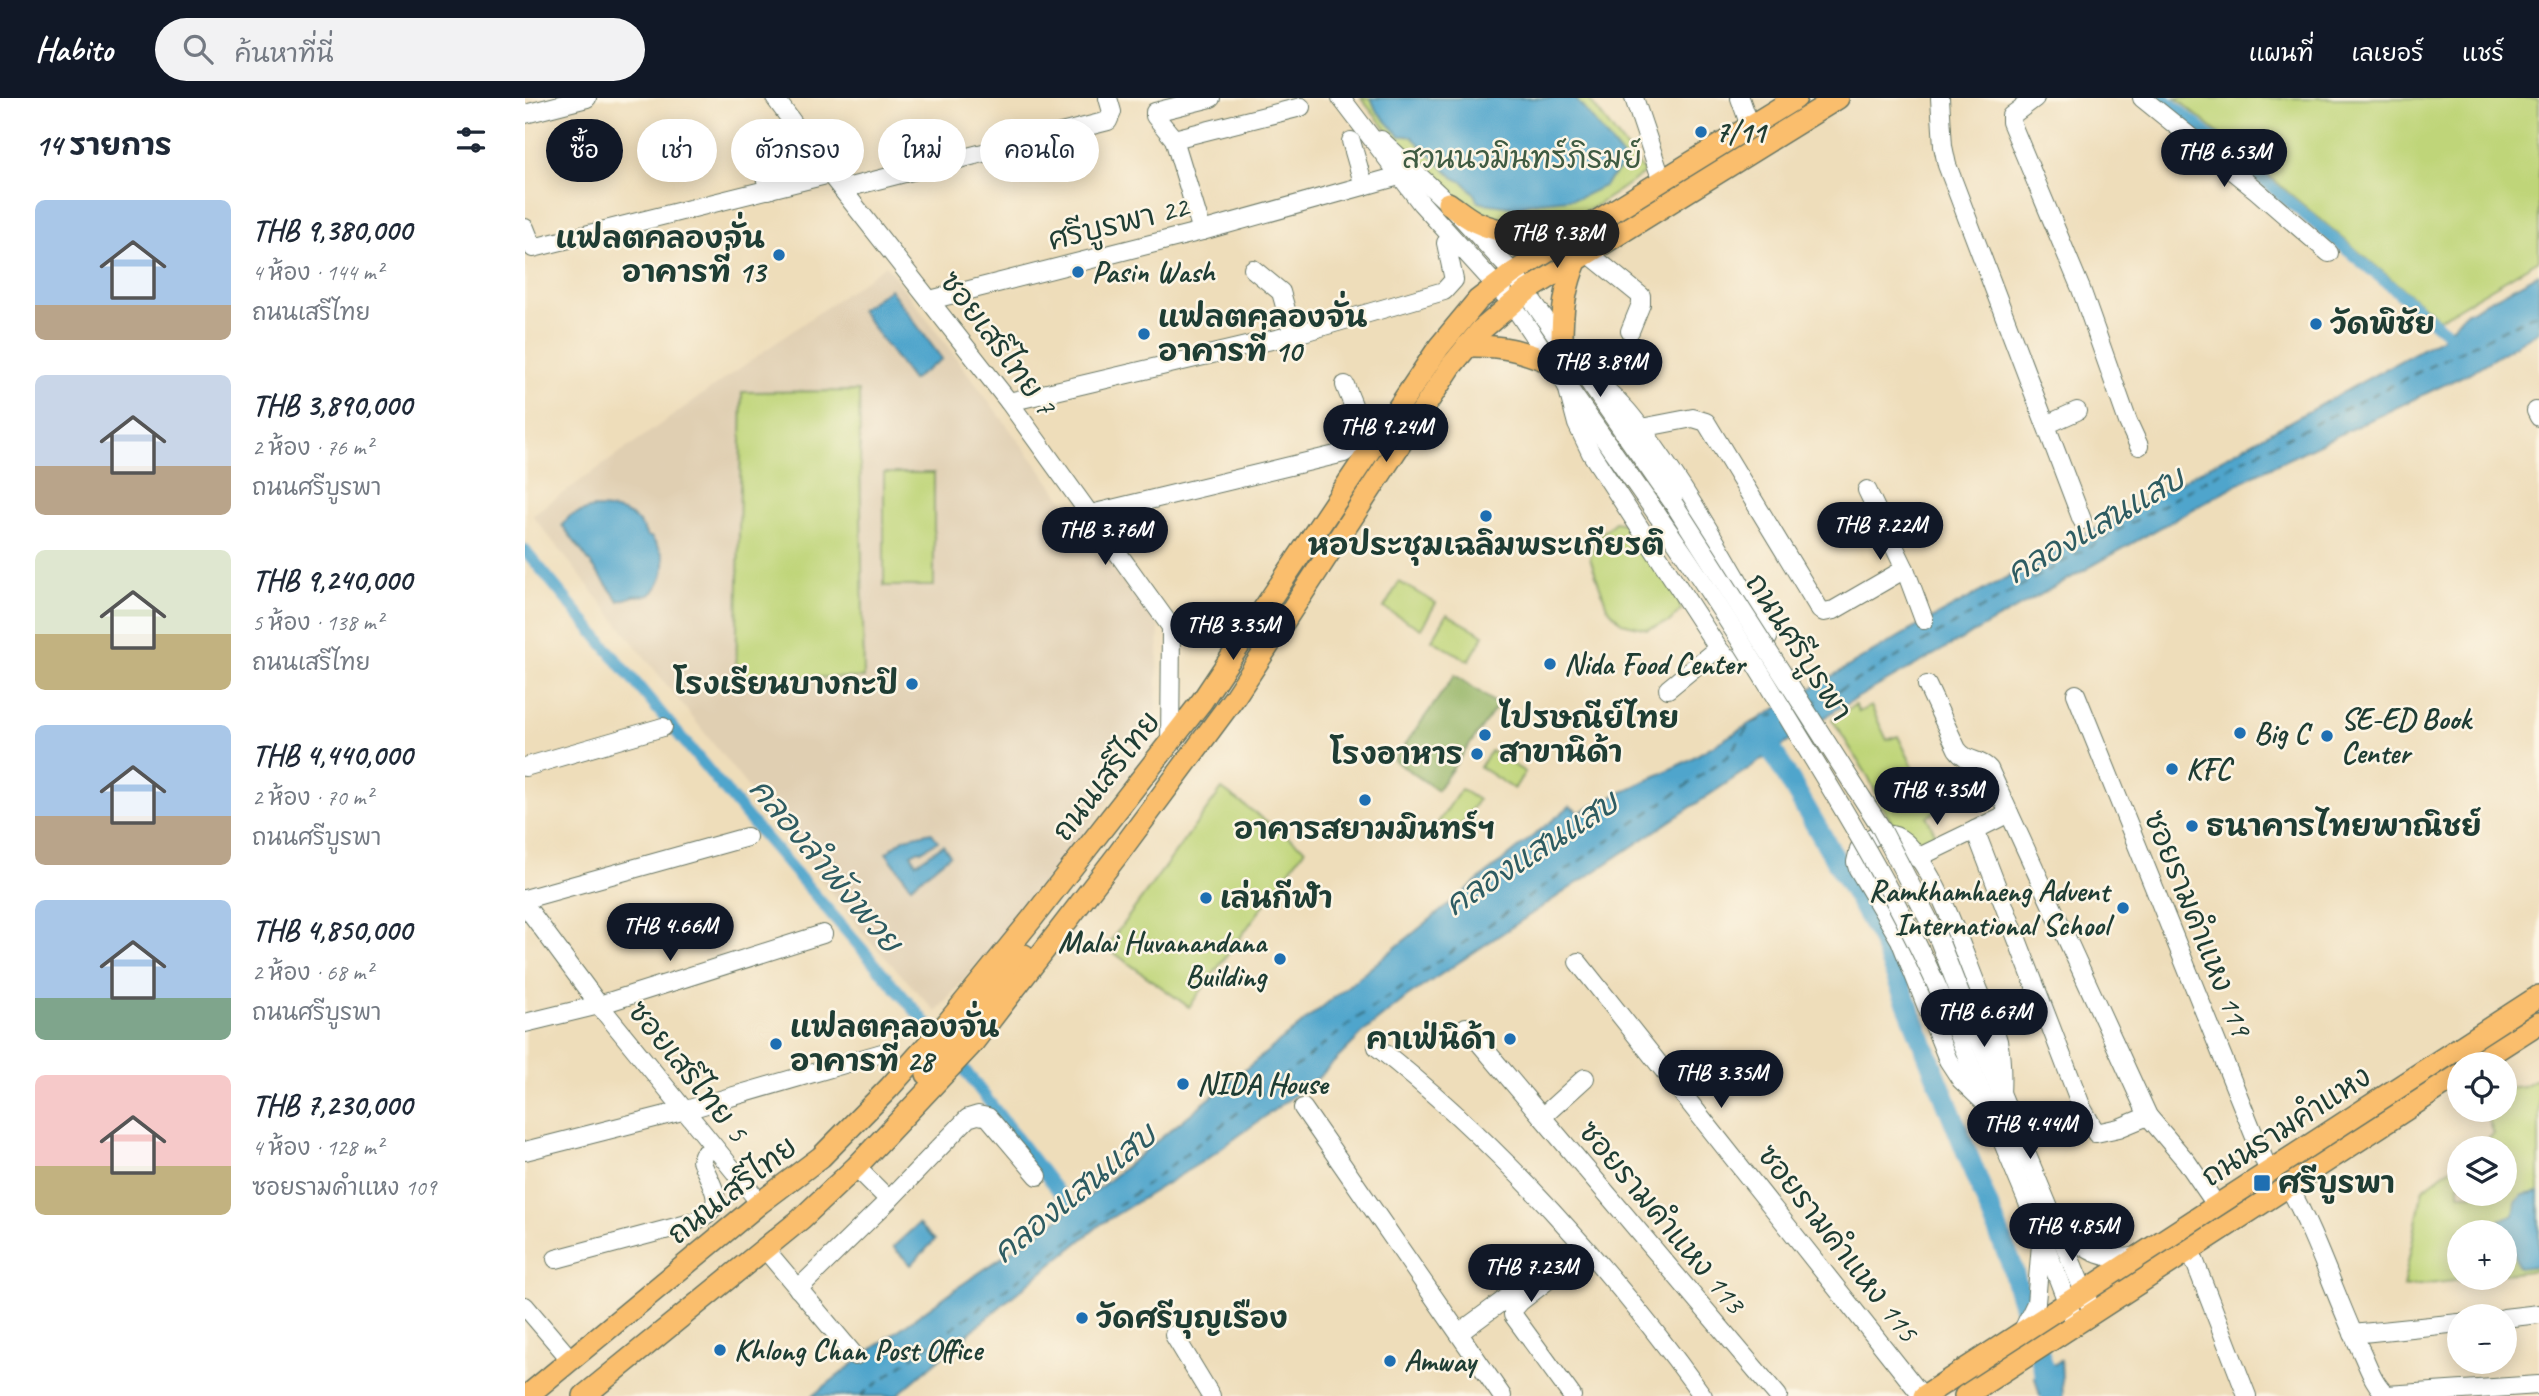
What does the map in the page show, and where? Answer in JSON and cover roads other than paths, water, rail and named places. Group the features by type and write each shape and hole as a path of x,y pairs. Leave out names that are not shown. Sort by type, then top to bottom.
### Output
{"main road":[{"name":"ถนนเสรีไทย","path":"527,1396 760,1203 821,1157 931,1042 1170,745 1456,324 1505,278 1796,98"},
{"name":"ถนนเสรีไทย","path":"584,1396 765,1249 856,1167 972,1044 1165,792 1263,654 1422,409 1467,346 1519,296 1838,98"},
{"path":"1448,203 1474,222 1488,227 1549,234 1579,232"},
{"path":"1562,341 1562,312 1567,284 1582,256"},
{"path":"1467,346 1496,345 1552,363"},
{"path":"567,1396 786,1220 816,1191 920,1083 1095,865 1165,792"},
{"name":"ถนนรามคำแหง","path":"1923,1396 2041,1322 2539,996"},
{"path":"2494,1052 2539,1023"},
{"name":"ถนนรามคำแหง","path":"1965,1396 2447,1082"},
{"path":"545,1396 755,1223 821,1157"}],"street":[{"path":"525,114 587,98"},
{"name":"ซอยเสรีไทย 7","path":"775,98 790,119"},
{"path":"842,189 1108,121 1112,112 1108,98"},
{"path":"1202,231 1174,139 1155,117 1155,112 1211,98"},
{"name":"ถนนศรีบูรพา","path":"1342,98 1399,176 1505,278"},
{"path":"1634,98 1662,181"},
{"path":"1740,98 1750,126"},
{"path":"1940,98 1947,165 2082,520"},
{"path":"2035,98 2011,116 2011,122 2081,289 2139,446"},
{"path":"2142,98 2329,253"},
{"path":"1174,139 1301,107"},
{"name":"ถนนศรีบูรพา","path":"1360,122 1448,203 1519,296 1562,341 1674,504 1880,825 1940,940 1956,1007 1984,1102 2048,1230"},
{"path":"1351,141 1364,186"},
{"name":"ศรีบูรพา 22","path":"930,300 1202,231 1399,176"},
{"path":"767,182 769,190"},
{"path":"526,235 533,247 800,182"},
{"name":"ซอยเสรีไทย 7","path":"836,182 1009,402 1171,627"},
{"path":"1009,402 1293,335 1448,289 1454,278 1446,243"},
{"path":"1582,256 1640,296 1641,304 1630,331"},
{"path":"1253,269 1281,292 1293,335"},
{"name":"ถนนศรีบูรพา","path":"1519,296 1552,363 1658,516 1756,666 1859,834 1956,1007 2001,1094 2048,1230 2085,1319"},
{"path":"1567,386 1577,424 1591,453 1718,648 1727,659 1736,660 1768,638 1769,634 1690,497 1641,428 1603,386 1587,377"},
{"path":"1091,514 1344,453 1356,440 1359,425 1345,385"},
{"path":"2046,425 2077,411"},
{"path":"1641,428 1693,418 1706,422 1820,610 1834,610 1905,569"},
{"path":"1867,490 1905,569 1924,620"},
{"path":"1170,745 1171,627 1254,625"},
{"path":"1668,689 1718,648"},
{"path":"1927,685 1957,749 1963,757 1985,764 1989,769 2148,1116 2187,1162 2217,1206"},
{"name":"ซอยรามคำแหง 119","path":"2076,694 2269,1172"},
{"path":"525,767 663,727"},
{"path":"1917,858 2010,813"},
{"path":"1975,830 2081,1108 2093,1131 2099,1134 2148,1116"},
{"path":"1984,1102 1961,1080 1948,1060 1900,940 1856,862 1856,855 1862,844 1881,834 1903,840 1917,858 1947,912 1994,1029 2001,1056 2001,1094"},
{"path":"525,899 747,836"},
{"name":"ซอยเสรีไทย 5","path":"525,905 599,1005 760,1203"},
{"path":"525,1023 599,1005 823,934"},
{"name":"ซอยรามคำแหง 115","path":"1578,962 1923,1396"},
{"path":"1466,1027 1542,1117"},
{"path":"1377,1047 1418,1079 1539,1195 1579,1248 1669,1349 1703,1396"},
{"path":"525,1151 686,1110 882,1053"},
{"name":"ซอยรามคำแหง 113","path":"1585,1078 1542,1117 1778,1396"},
{"path":"1303,1108 1502,1396"},
{"path":"798,1289 968,1118 978,1115 988,1117 1038,1176"},
{"path":"556,1259 691,1223 707,1216 715,1206 716,1195 701,1157 714,1148"},
{"path":"856,1167 889,1200"},
{"path":"2288,1185 2304,1215 2353,1334 2379,1388 2388,1395 2539,1385"},
{"path":"2021,1334 2036,1303 2048,1230 2100,1255 2117,1260 2140,1256"},
{"path":"1459,1333 1579,1248"},
{"path":"1572,1396 1513,1315 1513,1310 1579,1248"},
{"path":"765,1249 855,1356"},
{"path":"2190,1249 2247,1396"},
{"path":"525,1306 571,1360"},
{"path":"2517,1317 2539,1314"},
{"path":"2353,1334 2447,1324"},
{"path":"1174,1335 1211,1396"}],"water":[{"name":"สวนนวมินทร์ภิรมย์","path":"1371,98 1575,98 1626,161 1604,186 1579,198 1531,203 1516,208 1478,202 1463,182 1454,178 1411,136 1400,136 1376,110"},
{"name":"คลองแสนแสบ","path":"2539,274 2539,331 2471,372 2252,476 1839,708 1407,997 1366,1030 1318,1078 1208,1158 1101,1224 896,1396 812,1396 954,1290 1077,1206 1570,806 1579,813 1685,762 1909,631 2442,338 2464,314"},
{"path":"890,289 942,359 912,380 860,310"},
{"path":"592,508 617,510 631,516 660,549 664,569 660,581 650,595 619,601 562,525 570,516"},
{"path":"931,832 938,841 911,854 916,863 943,845 950,855 911,886 886,853 905,838"},
{"path":"2539,1192 2539,1266 2518,1268 2517,1220 2500,1220 2514,1214 2517,1201 2522,1195"},
{"path":"918,1224 935,1240 911,1265 893,1247"},
{"path":"2061,1360 2063,1396 2040,1396 2035,1377"}],"waterway":[{"path":"2164,98 2458,342"},
{"name":"คลองลำพังพวย","path":"525,550 749,819 939,1038"},
{"path":"1765,738 1880,936 2011,1263 2052,1396"},
{"name":"คลองลำพังพวย","path":"953,1055 1080,1220"}],"place":[{"name":"7/11","path":"1701,132"},
{"name":"แฟลตคลองจั่น อาคารที่ 13","path":"779,255"},
{"name":"Pasin Wash","path":"1078,272"},
{"name":"วัดพิชัย","path":"2316,324"},
{"name":"แฟลตคลองจั่น อาคารที่ 10","path":"1144,334"},
{"name":"หอประชุมเฉลิมพระเกียรติ","path":"1486,516"},
{"name":"Nida Food Center","path":"1550,664"},
{"name":"โรงเรียนบางกะปิ","path":"912,684"},
{"name":"Big C","path":"2240,733"},
{"name":"ไปรษณีย์ไทย สาขานิด้า","path":"1485,735"},
{"name":"SE-ED Book Center","path":"2327,736"},
{"name":"โรงอาหาร","path":"1477,754"},
{"name":"KFC","path":"2172,769"},
{"name":"อาคารสยามมินทร์ฯ","path":"1365,800"},
{"name":"ธนาคารไทยพาณิชย์","path":"2192,826"},
{"name":"เล่นกีฬา","path":"1206,898"},
{"name":"Ramkhamhaeng Advent International School","path":"2123,908"},
{"name":"Malai Huvanandana Building","path":"1280,959"},
{"name":"คาเฟ่นิด้า","path":"1510,1039"},
{"name":"แฟลตคลองจั่น อาคารที่ 28","path":"776,1044"},
{"name":"NIDA House","path":"1183,1084"},
{"name":"ศรีบูรพา","path":"2262,1183"},
{"name":"วัดศรีบุญเรือง","path":"1082,1318"},
{"name":"Khlong Chan Post Office","path":"720,1350"},
{"name":"Amway","path":"1390,1361"}]}
